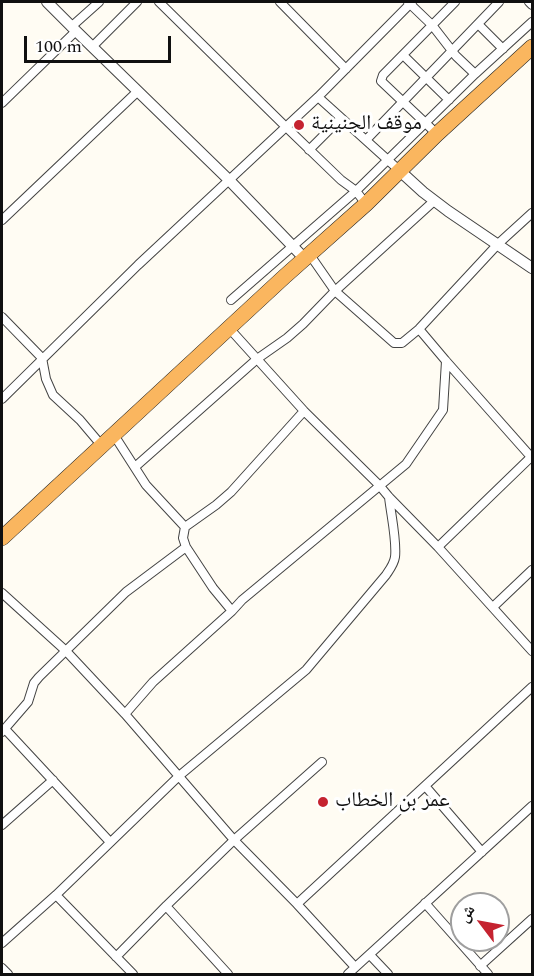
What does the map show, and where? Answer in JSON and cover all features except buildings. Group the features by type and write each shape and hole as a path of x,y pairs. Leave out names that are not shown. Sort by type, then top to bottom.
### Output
{"highway":[{"path":"2,538 366,204 437,134 532,47"}],"street":[{"path":"47,2 229,180 292,246 307,257 335,291 394,342 402,343 420,328 498,244 532,213"},
{"path":"2,103 99,2"},
{"path":"92,47 136,2"},
{"path":"159,2 286,128 341,180 356,191 366,204"},
{"path":"280,2 346,69"},
{"path":"2,399 138,265 318,97 410,2 475,74"},
{"path":"437,134 381,81 383,75 455,2"},
{"path":"366,140 499,2"},
{"path":"529,2 532,5"},
{"path":"231,300 356,191 475,74 532,22"},
{"path":"478,24 503,49"},
{"path":"403,55 449,100"},
{"path":"2,220 138,92"},
{"path":"318,97 434,201 532,268"},
{"path":"309,150 341,118"},
{"path":"135,467 257,358 303,324 335,291 434,201"},
{"path":"2,317 42,358 46,379 53,394 80,420 102,446"},
{"path":"229,328 304,411 438,547 532,651"},
{"path":"420,328 446,361 532,457 438,547"},
{"path":"125,714 153,682 242,600 406,464 443,410 446,361"},
{"path":"184,527 216,506 231,492 304,411"},
{"path":"114,435 146,485 184,527 183,538 186,547 213,588 232,611"},
{"path":"2,943 56,895 179,776 306,670 393,565 395,556 389,497"},
{"path":"110,842 53,780 3,731 28,702 37,680 126,592 186,547"},
{"path":"493,607 532,570"},
{"path":"2,592 66,651 125,714 234,840 297,904 355,968"},
{"path":"297,904 532,687"},
{"path":"116,957 234,840 322,762"},
{"path":"2,825 53,780"},
{"path":"426,787 482,852"},
{"path":"348,975 529,809 532,820"},
{"path":"56,895 133,975"},
{"path":"425,903 488,975"},
{"path":"166,906 227,974"},
{"path":"480,966 532,920"},
{"path":"370,954 388,975"},
{"path":"2,968 8,975"}],"place":[{"name":"موقف الجنينية","path":"299,125"},
{"name":"عمر بن الخطاب","path":"323,802"}]}
